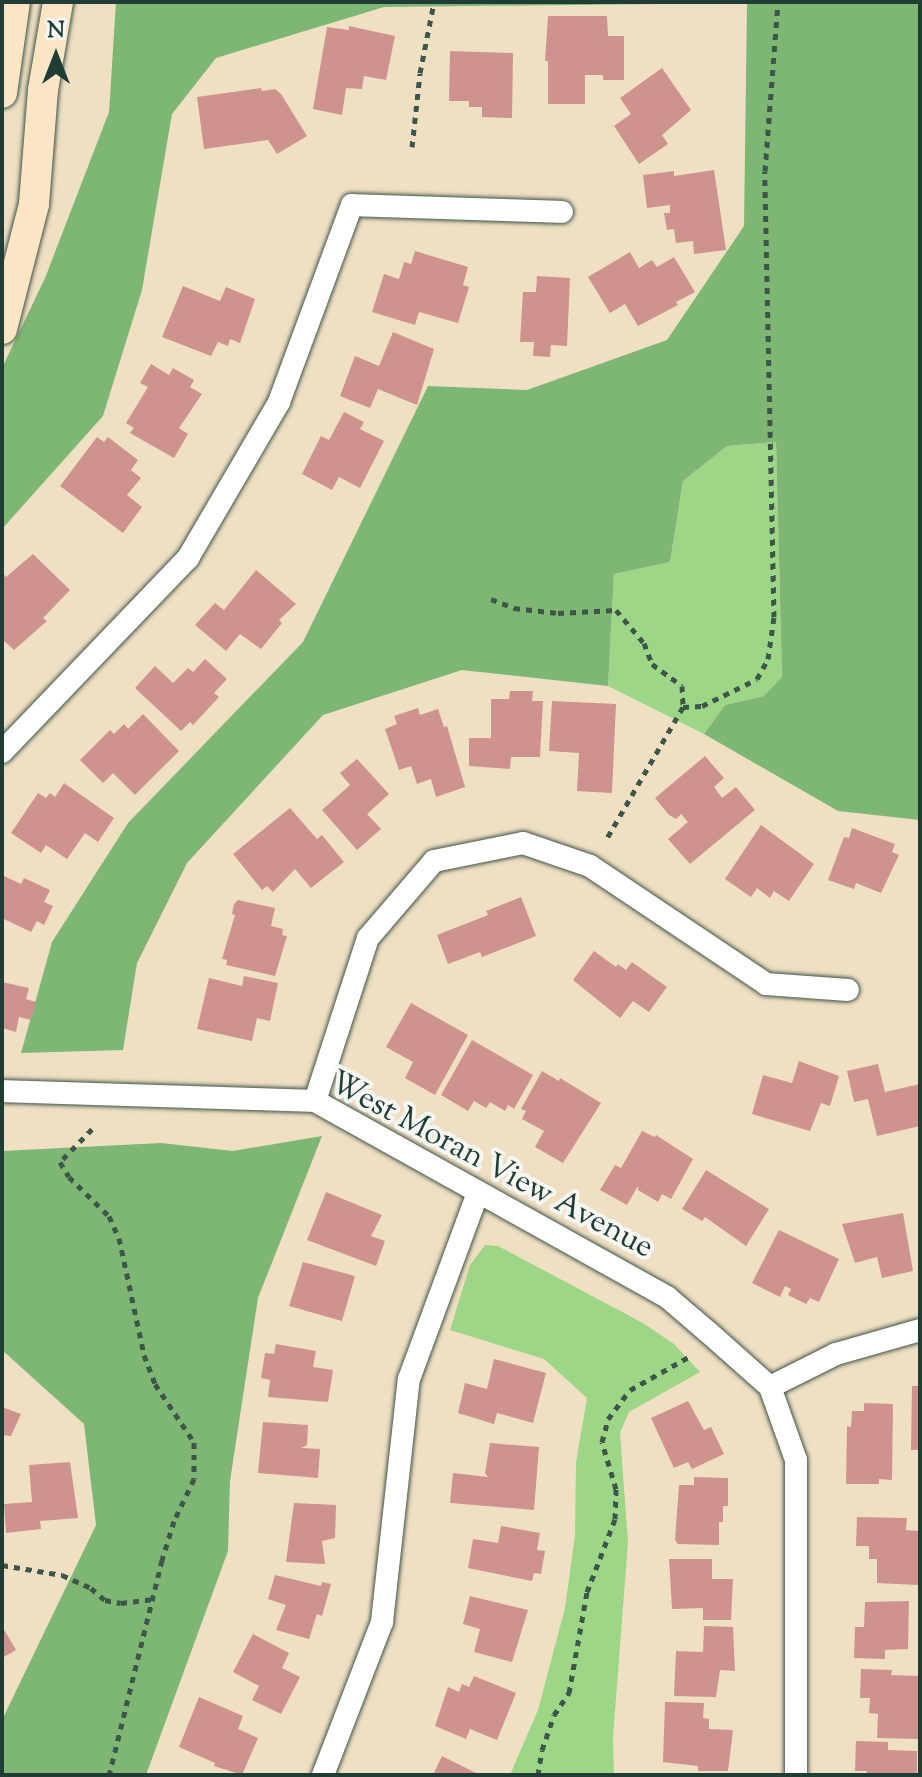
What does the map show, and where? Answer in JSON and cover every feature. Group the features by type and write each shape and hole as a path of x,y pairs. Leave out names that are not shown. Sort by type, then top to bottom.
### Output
{"street":[{"path":"2,93 15,2"},
{"path":"2,329 34,204 43,90 58,2"},
{"path":"2,752 188,558 279,402 352,205 562,212"},
{"path":"315,1101 368,938 434,861 523,843 590,866 766,984 848,990"},
{"name":"West Moran View Avenue","path":"2,1091 315,1101 667,1297 770,1387"},
{"path":"323,1775 382,1622 409,1379 478,1192"},
{"path":"796,1775 796,1460 770,1387 836,1354 920,1330"}],"path":[{"path":"412,147 420,73 434,2"},
{"path":"683,707 702,706 757,679 768,659 774,617 765,171 778,2"},
{"path":"491,599 514,608 558,613 616,610 644,643 652,664 682,686 683,707 606,840"},
{"path":"92,1129 60,1162 69,1177 109,1216 119,1238 144,1355 155,1384 194,1442 194,1479 174,1521 109,1775"},
{"path":"538,1775 542,1750 554,1715 569,1693 587,1592 615,1519 616,1489 602,1442 608,1419 630,1390 692,1355"},
{"path":"2,1565 62,1575 91,1588 105,1600 121,1603 152,1599"}],"green space":[{"path":"116,2 920,2 920,820 838,811 704,734 725,705 764,696 782,677 776,442 727,446 683,481 670,562 614,574 608,686 462,670 323,715 187,863 137,963 123,1050 21,1053 52,942 128,823 303,642 428,386 527,390 667,340 744,226 747,3 384,7 216,58 172,114 142,290 103,416 2,529 2,368 45,278 109,112"},
{"path":"776,442 782,678 765,696 725,705 704,734 608,686 614,574 670,562 683,481 727,446"},
{"path":"322,1136 258,1298 230,1481 228,1551 146,1775 2,1775 2,1720 96,1525 84,1424 2,1350 2,1151 161,1143 233,1151"},
{"path":"485,1245 498,1246 643,1323 674,1344 700,1372 629,1412 620,1433 628,1542 613,1737 614,1775 510,1775 538,1710 565,1608 575,1535 576,1462 587,1398 544,1359 450,1330 470,1265"}],"building":[{"path":"548,16 607,16 608,36 624,36 624,80 603,80 603,75 585,75 585,104 548,104 548,61 545,61"},
{"path":"349,26 395,36 386,80 364,76 362,89 346,88 342,115 313,109 327,27 349,30"},
{"path":"450,51 513,53 512,118 482,117 482,107 469,107 469,101 449,101"},
{"path":"662,68 691,110 662,135 668,144 639,164 614,126 631,114 620,98"},
{"path":"261,88 262,91 275,89 281,94 307,136 277,154 268,140 204,149 197,97"},
{"path":"714,170 726,250 694,254 693,241 676,243 674,229 667,230 664,213 670,213 670,205 647,208 643,175 674,171 674,176"},
{"path":"415,251 468,267 463,285 469,287 458,323 419,312 415,325 372,312 384,274 399,279 404,262 411,264"},
{"path":"630,252 639,268 652,260 657,267 674,257 695,292 676,302 678,305 638,326 625,304 610,313 588,277"},
{"path":"537,276 570,278 567,346 551,345 550,357 533,356 534,342 520,342 523,292 536,292"},
{"path":"183,286 220,301 226,287 255,299 240,343 230,339 228,346 218,342 211,356 162,337"},
{"path":"393,332 434,349 417,405 378,389 370,408 340,396 355,356 379,366"},
{"path":"151,364 169,375 173,368 194,380 190,387 202,394 179,428 188,434 174,458 130,433 134,428 126,423 148,387 140,383"},
{"path":"344,412 364,422 360,429 384,441 360,488 339,477 332,490 302,474 321,436 329,440"},
{"path":"97,437 104,442 108,437 138,460 131,470 141,478 127,495 142,507 123,533 60,486"},
{"path":"33,554 70,590 43,618 47,621 14,650 2,639 2,572 6,577"},
{"path":"256,570 296,604 279,620 282,623 261,649 240,634 226,651 195,625 215,603 224,610"},
{"path":"205,659 227,679 214,693 219,697 193,725 190,722 181,731 135,688 155,666 173,683 188,668 193,672"},
{"path":"510,691 533,691 532,701 543,701 540,757 511,757 510,769 469,766 469,738 491,738 491,699 509,699"},
{"path":"552,701 616,704 612,793 577,791 579,753 549,751"},
{"path":"418,708 420,715 438,709 444,727 447,726 465,787 436,797 431,779 417,784 411,766 399,770 385,729 397,724 394,716"},
{"path":"143,714 179,751 135,795 113,773 103,783 80,760 110,730 114,734 124,724 128,729"},
{"path":"705,756 724,778 714,787 722,798 736,787 755,810 690,864 668,839 688,822 681,814 676,819 669,815 655,798"},
{"path":"357,759 389,794 367,814 381,829 357,850 322,810 350,785 340,773"},
{"path":"64,783 114,818 98,842 85,833 67,859 46,845 41,853 11,833 38,793 46,798 50,793 55,797"},
{"path":"290,808 317,839 322,835 344,862 311,888 295,869 273,892 267,886 262,890 233,854"},
{"path":"761,825 814,864 789,901 774,891 770,898 757,888 751,897 725,879"},
{"path":"852,828 895,844 892,852 899,855 881,893 856,883 854,889 828,880 844,837 849,838"},
{"path":"2,875 21,884 24,878 50,890 44,902 53,906 44,925 37,921 31,932 2,918"},
{"path":"521,897 536,936 482,957 480,952 448,964 437,935 488,915 486,911"},
{"path":"238,900 275,908 271,926 283,929 282,935 287,936 275,976 226,965 227,960 222,959 235,915 232,914 234,904"},
{"path":"594,951 616,967 618,964 626,970 632,962 667,987 649,1012 633,1001 620,1018 573,980"},
{"path":"244,976 278,983 270,1021 257,1018 252,1041 197,1029 209,978 242,986"},
{"path":"2,982 29,988 26,999 36,1002 31,1020 19,1017 16,1032 2,1028"},
{"path":"411,1003 468,1035 435,1095 405,1078 413,1062 386,1047"},
{"path":"472,1040 533,1075 514,1109 508,1105 505,1111 490,1102 486,1108 474,1101 468,1111 441,1095"},
{"path":"799,1061 839,1076 830,1106 821,1103 810,1131 752,1114 763,1075 792,1083"},
{"path":"878,1064 885,1092 920,1084 920,1126 877,1136 868,1099 854,1102 847,1071"},
{"path":"542,1071 559,1081 560,1078 601,1103 563,1163 535,1147 544,1131 522,1119 526,1111 521,1109"},
{"path":"642,1131 656,1135 693,1159 671,1199 662,1194 658,1202 638,1190 638,1186 627,1205 600,1190 615,1165 621,1168"},
{"path":"706,1170 769,1209 746,1246 705,1217 702,1221 682,1209"},
{"path":"326,1192 382,1215 371,1236 385,1241 376,1266 307,1240"},
{"path":"903,1213 913,1271 882,1278 877,1257 855,1263 842,1224"},
{"path":"779,1230 839,1259 819,1302 810,1298 806,1304 788,1295 791,1289 785,1286 780,1297 752,1283"},
{"path":"303,1262 355,1276 342,1321 289,1306"},
{"path":"276,1344 316,1351 313,1367 333,1370 328,1402 268,1397 270,1380 261,1378 265,1353 274,1354"},
{"path":"494,1359 546,1373 533,1423 497,1413 494,1424 458,1413 465,1383 487,1389"},
{"path":"912,1386 920,1386 920,1450 911,1450"},
{"path":"688,1401 704,1430 711,1427 724,1454 692,1469 688,1462 674,1468 651,1418"},
{"path":"864,1403 893,1404 892,1480 879,1479 879,1484 846,1484 847,1426 851,1427 852,1411 864,1411"},
{"path":"2,1407 21,1414 11,1436 2,1435"},
{"path":"263,1422 308,1425 307,1445 301,1448 320,1449 318,1478 258,1473"},
{"path":"490,1443 539,1447 534,1510 450,1503 453,1473 488,1477 485,1473"},
{"path":"70,1462 78,1518 40,1521 41,1529 6,1533 4,1504 32,1502 29,1465"},
{"path":"694,1477 728,1478 728,1506 723,1506 723,1522 719,1522 719,1545 678,1544 675,1540 679,1485 694,1485"},
{"path":"294,1503 336,1505 335,1538 322,1541 325,1564 286,1562"},
{"path":"857,1517 907,1518 906,1530 919,1531 918,1585 877,1583 877,1559 869,1559 869,1546 856,1546"},
{"path":"501,1526 540,1533 537,1550 545,1551 541,1574 534,1573 532,1581 468,1568 473,1539 498,1543"},
{"path":"669,1559 712,1559 712,1579 733,1579 731,1620 703,1620 703,1608 672,1609"},
{"path":"275,1575 321,1586 322,1582 331,1584 322,1616 317,1614 309,1639 276,1630 286,1605 268,1599"},
{"path":"470,1596 528,1610 512,1662 474,1652 480,1629 463,1624"},
{"path":"909,1601 908,1649 885,1650 885,1659 854,1658 855,1627 864,1627 865,1602"},
{"path":"2,1626 16,1650 2,1658"},
{"path":"704,1626 733,1627 735,1671 720,1670 716,1697 674,1696 676,1651 703,1652"},
{"path":"253,1634 289,1653 282,1668 300,1677 281,1714 252,1700 259,1686 233,1672"},
{"path":"861,1669 892,1670 891,1675 920,1676 918,1739 877,1738 878,1714 869,1713 870,1698 860,1698"},
{"path":"474,1676 516,1693 497,1740 470,1729 466,1739 435,1726 448,1687 459,1692 462,1684 469,1687"},
{"path":"199,1697 243,1716 238,1729 258,1738 242,1775 214,1766 215,1763 179,1747"},
{"path":"665,1702 704,1703 703,1718 709,1719 709,1729 733,1730 728,1771 698,1771 698,1766 663,1762"},
{"path":"856,1741 888,1742 888,1750 917,1751 917,1775 866,1775 867,1771 855,1771"},
{"path":"442,1756 480,1775 433,1775"}]}
